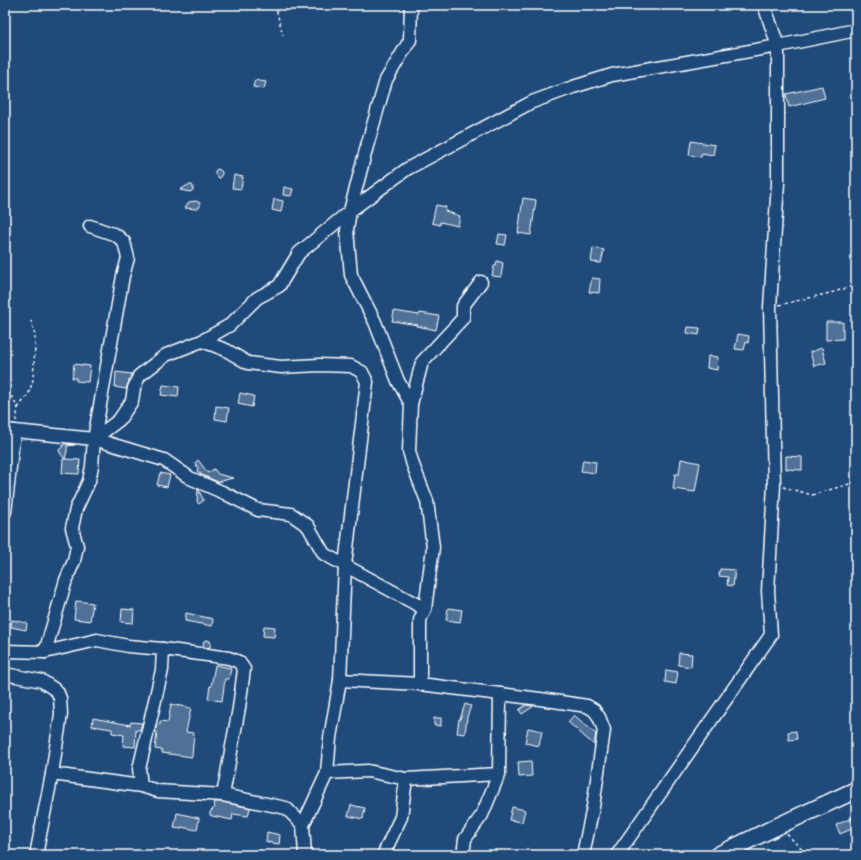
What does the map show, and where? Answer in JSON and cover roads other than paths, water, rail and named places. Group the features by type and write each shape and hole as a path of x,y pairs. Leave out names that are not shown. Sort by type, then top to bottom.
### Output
{"main road":[{"path":"717,855 856,790"}],"street":[{"path":"411,5 410,40 386,80 350,210 347,230 351,275 375,322 398,382 411,404"},
{"path":"617,855 771,635 768,592 774,485 770,307 778,184 778,46 764,5"},
{"path":"94,439 119,420 132,401 134,388 139,376 166,355 202,342 230,324 257,298 279,286 299,253 350,210 407,169 532,102 566,89 612,75 778,46 856,30"},
{"path":"44,652 66,580 74,561 77,546 72,528 76,509 89,481 92,466 94,439 123,276 128,258 124,242 116,234 90,226"},
{"path":"420,684 420,620 425,609 434,547 427,501 413,466 409,451 411,404 422,362 463,318 463,306 482,282"},
{"path":"202,342 226,350 248,363 281,368 319,365 351,366 362,372 367,382 345,565 340,680 330,738 327,773 303,826 306,855"},
{"path":"5,512 10,431 94,439 164,460 190,478 258,510 291,514 308,526 324,554 425,609"},
{"path":"5,651 44,652 97,640 128,646 229,658 239,662 244,669 239,708 223,795"},
{"path":"141,786 139,769 162,670 163,649"},
{"path":"5,674 42,681 57,691 60,698 61,714 52,774 36,855"},
{"path":"340,680 420,684 587,706 594,710 599,717 604,730 593,807 583,855"},
{"path":"463,855 466,839 482,815 499,774 500,694"},
{"path":"327,773 368,771 406,779 499,774"},
{"path":"52,774 141,786 158,791 223,795 286,808 303,826"},
{"path":"384,855 402,817 406,779"}]}
